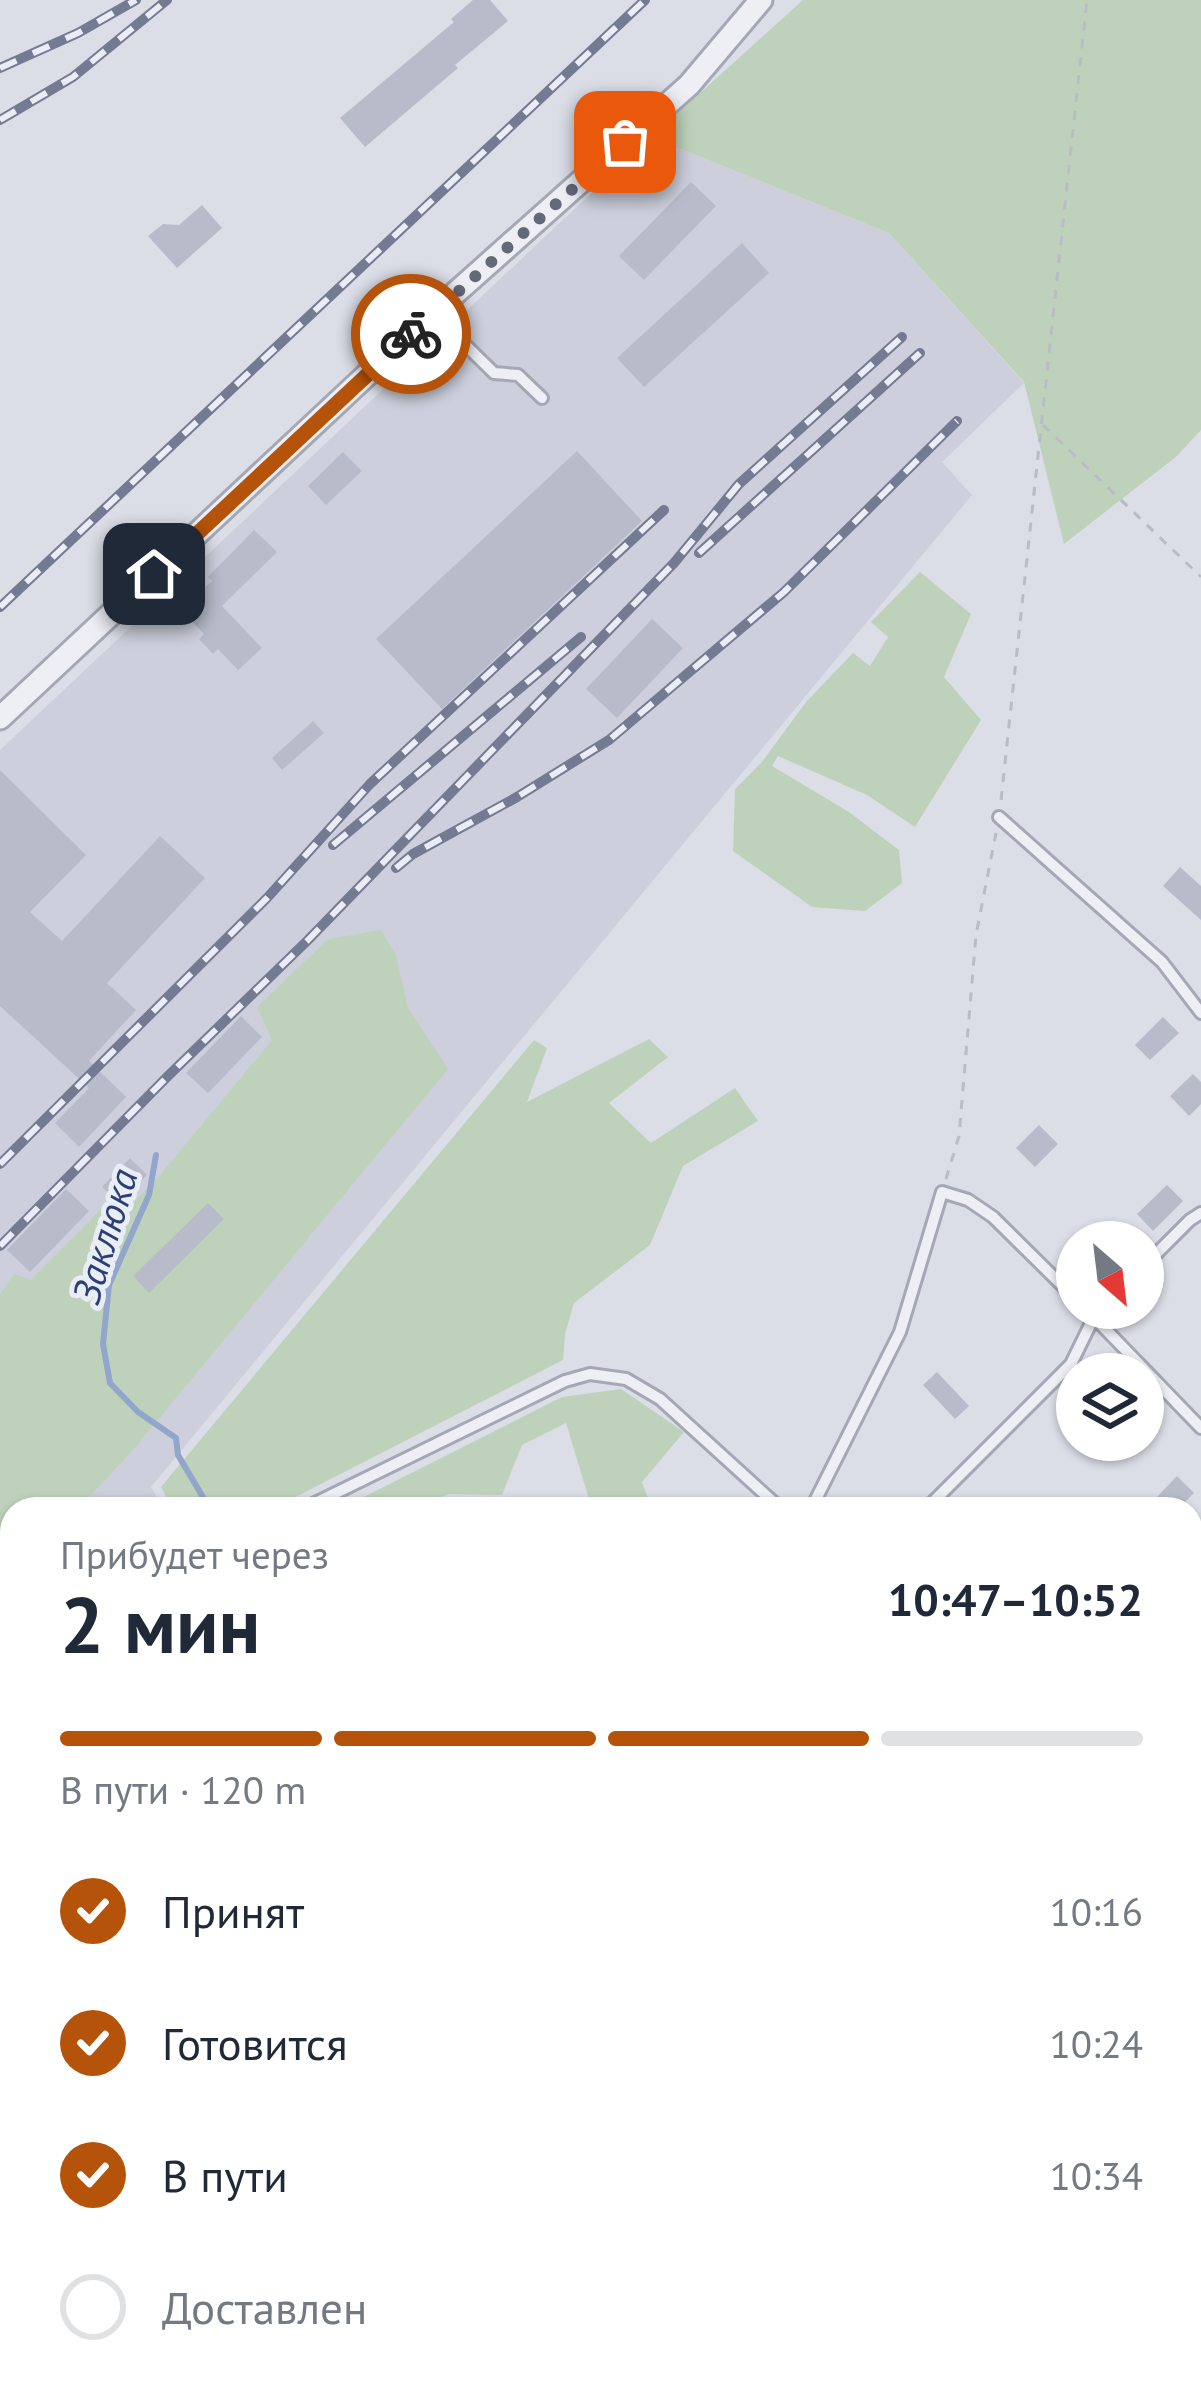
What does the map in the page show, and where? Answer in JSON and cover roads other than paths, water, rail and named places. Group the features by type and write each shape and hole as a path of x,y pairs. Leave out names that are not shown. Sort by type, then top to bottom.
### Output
{"street":[{"path":"0,718 433,313 689,85 761,0"}],"lane":[{"path":"433,313 494,373 518,375 542,398"},
{"path":"999,817 1162,962 1201,1013"},
{"path":"817,1497 900,1332 942,1192 968,1200 993,1217 1056,1279"},
{"path":"1164,1247 1201,1213"},
{"path":"938,1497 1071,1364 1086,1329"},
{"path":"1110,1329 1201,1428"},
{"path":"328,1497 565,1381 590,1374 626,1379 660,1399 768,1497"}],"waterway":[{"name":"Заклюка","path":"156,1155 149,1195 109,1285 103,1344 110,1383 138,1412 176,1438 178,1455 203,1497"}],"railway":[{"path":"0,68 136,0"},
{"path":"0,120 73,77 167,0"},
{"path":"0,607 645,0"},
{"path":"0,1246 308,940 674,563 739,484 902,337"},
{"path":"699,553 920,353"},
{"path":"396,868 609,740 784,592 957,421"},
{"path":"0,1164 267,898 370,784 664,510"},
{"path":"333,845 581,637"}]}
